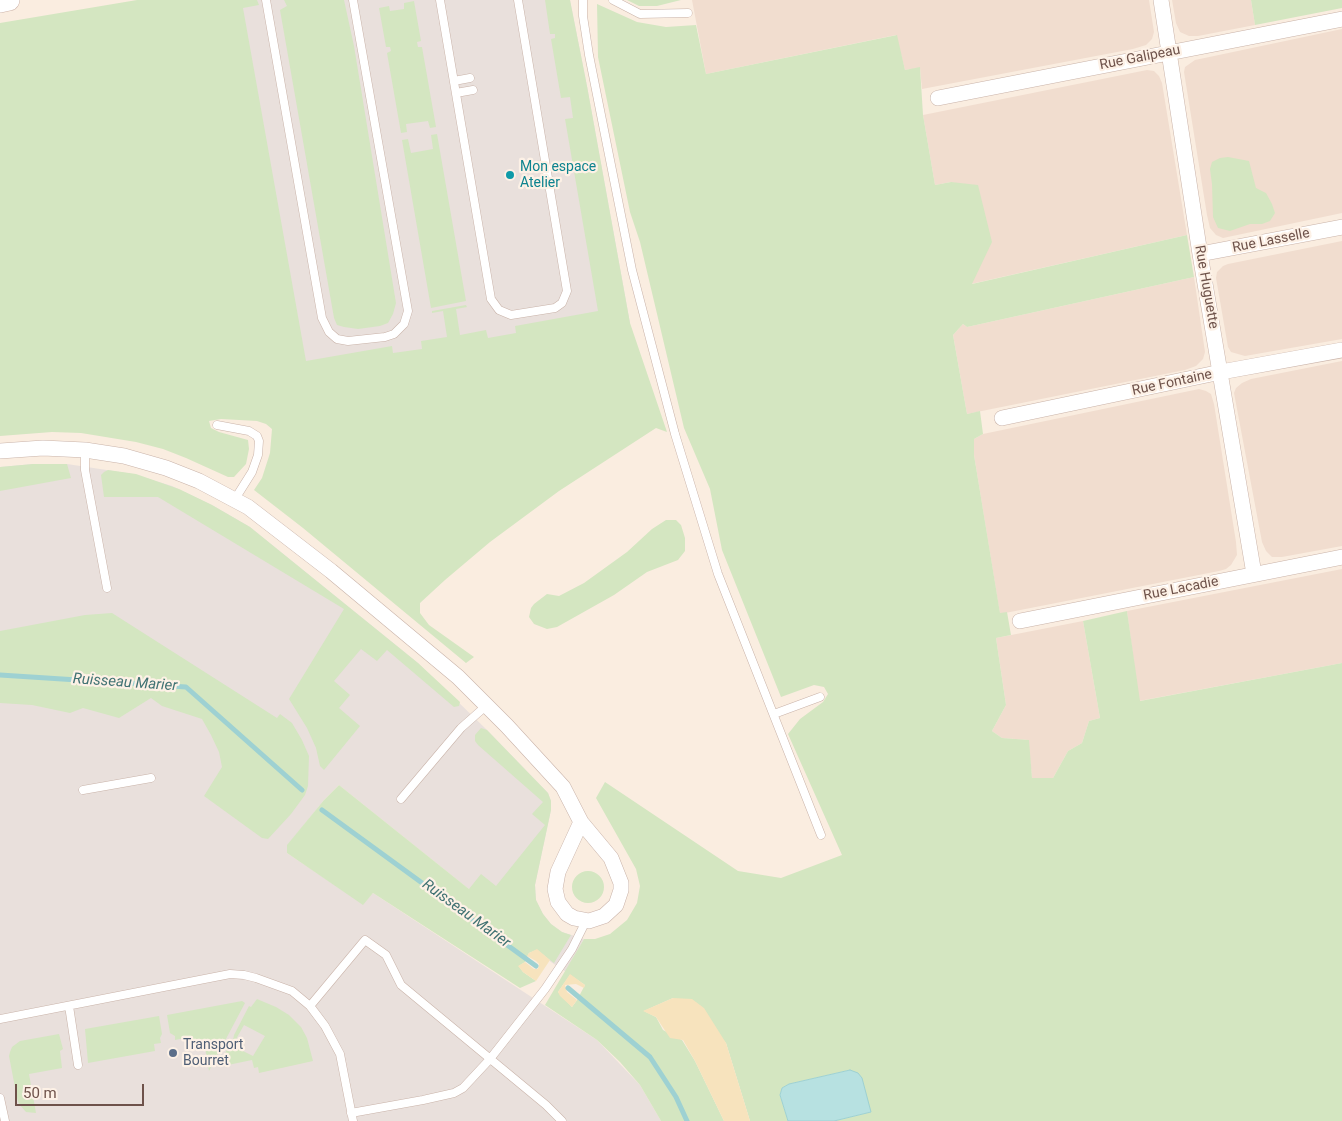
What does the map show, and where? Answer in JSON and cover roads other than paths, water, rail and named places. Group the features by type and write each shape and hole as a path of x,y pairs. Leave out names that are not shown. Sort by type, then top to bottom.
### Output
{"main road":[{"path":"0,2 9,0"}],"street":[{"name":"Rue Huguette","path":"1160,0 1200,254 1254,574"},
{"name":"Rue Galipeau","path":"938,98 1342,19"},
{"name":"Rue Lasselle","path":"1200,254 1342,227"},
{"name":"Rue Fontaine","path":"1002,418 1221,372 1342,350"},
{"path":"0,451 42,448 85,450 124,456 166,468 199,481 235,498 262,516 446,666 487,705 563,787 581,822 611,858 621,882 621,890 616,905 604,916 596,920 586,921 567,914 558,902 555,890 558,872 581,822"},
{"name":"Rue Lacadie","path":"1020,621 1342,557"}],"lane":[{"path":"266,0 322,318 329,332 337,338 348,341 385,337 394,334 404,324 408,311 353,0"},
{"path":"440,0 491,300 499,310 511,315 555,308 562,303 566,295 566,282 518,0"},
{"path":"583,0 583,16 589,55 632,270 675,434 718,574 821,835"},
{"path":"613,0 640,14 688,13"},
{"path":"454,81 470,78"},
{"path":"456,93 473,90"},
{"path":"217,425 249,431 260,441 258,455 252,472 235,498"},
{"path":"85,450 85,470 107,588"},
{"path":"774,714 820,696"},
{"path":"401,799 461,728 487,705"},
{"path":"83,790 151,778"},
{"path":"0,1020 234,974 256,978 286,988 310,1006 338,1048 352,1117 454,1093 463,1088 490,1059 545,989 572,949 586,921"},
{"path":"310,1006 365,940 386,955 401,984 546,1105 562,1121"},
{"path":"69,1006 78,1065"},
{"path":"0,1098 5,1121"}],"water":[{"path":"850,1070 858,1073 862,1078 871,1112 834,1121 788,1121 780,1095 782,1088 789,1084"}],"waterway":[{"name":"Ruisseau Marier","path":"0,675 186,687 302,790"},
{"name":"Ruisseau Marier","path":"322,810 536,966"},
{"name":"Ruisseau Marier","path":"568,988 650,1057 676,1097 687,1121"}],"place":[{"name":"Mon espace Atelier","path":"510,175"},
{"name":"Transport Bourret","path":"173,1053"}]}
